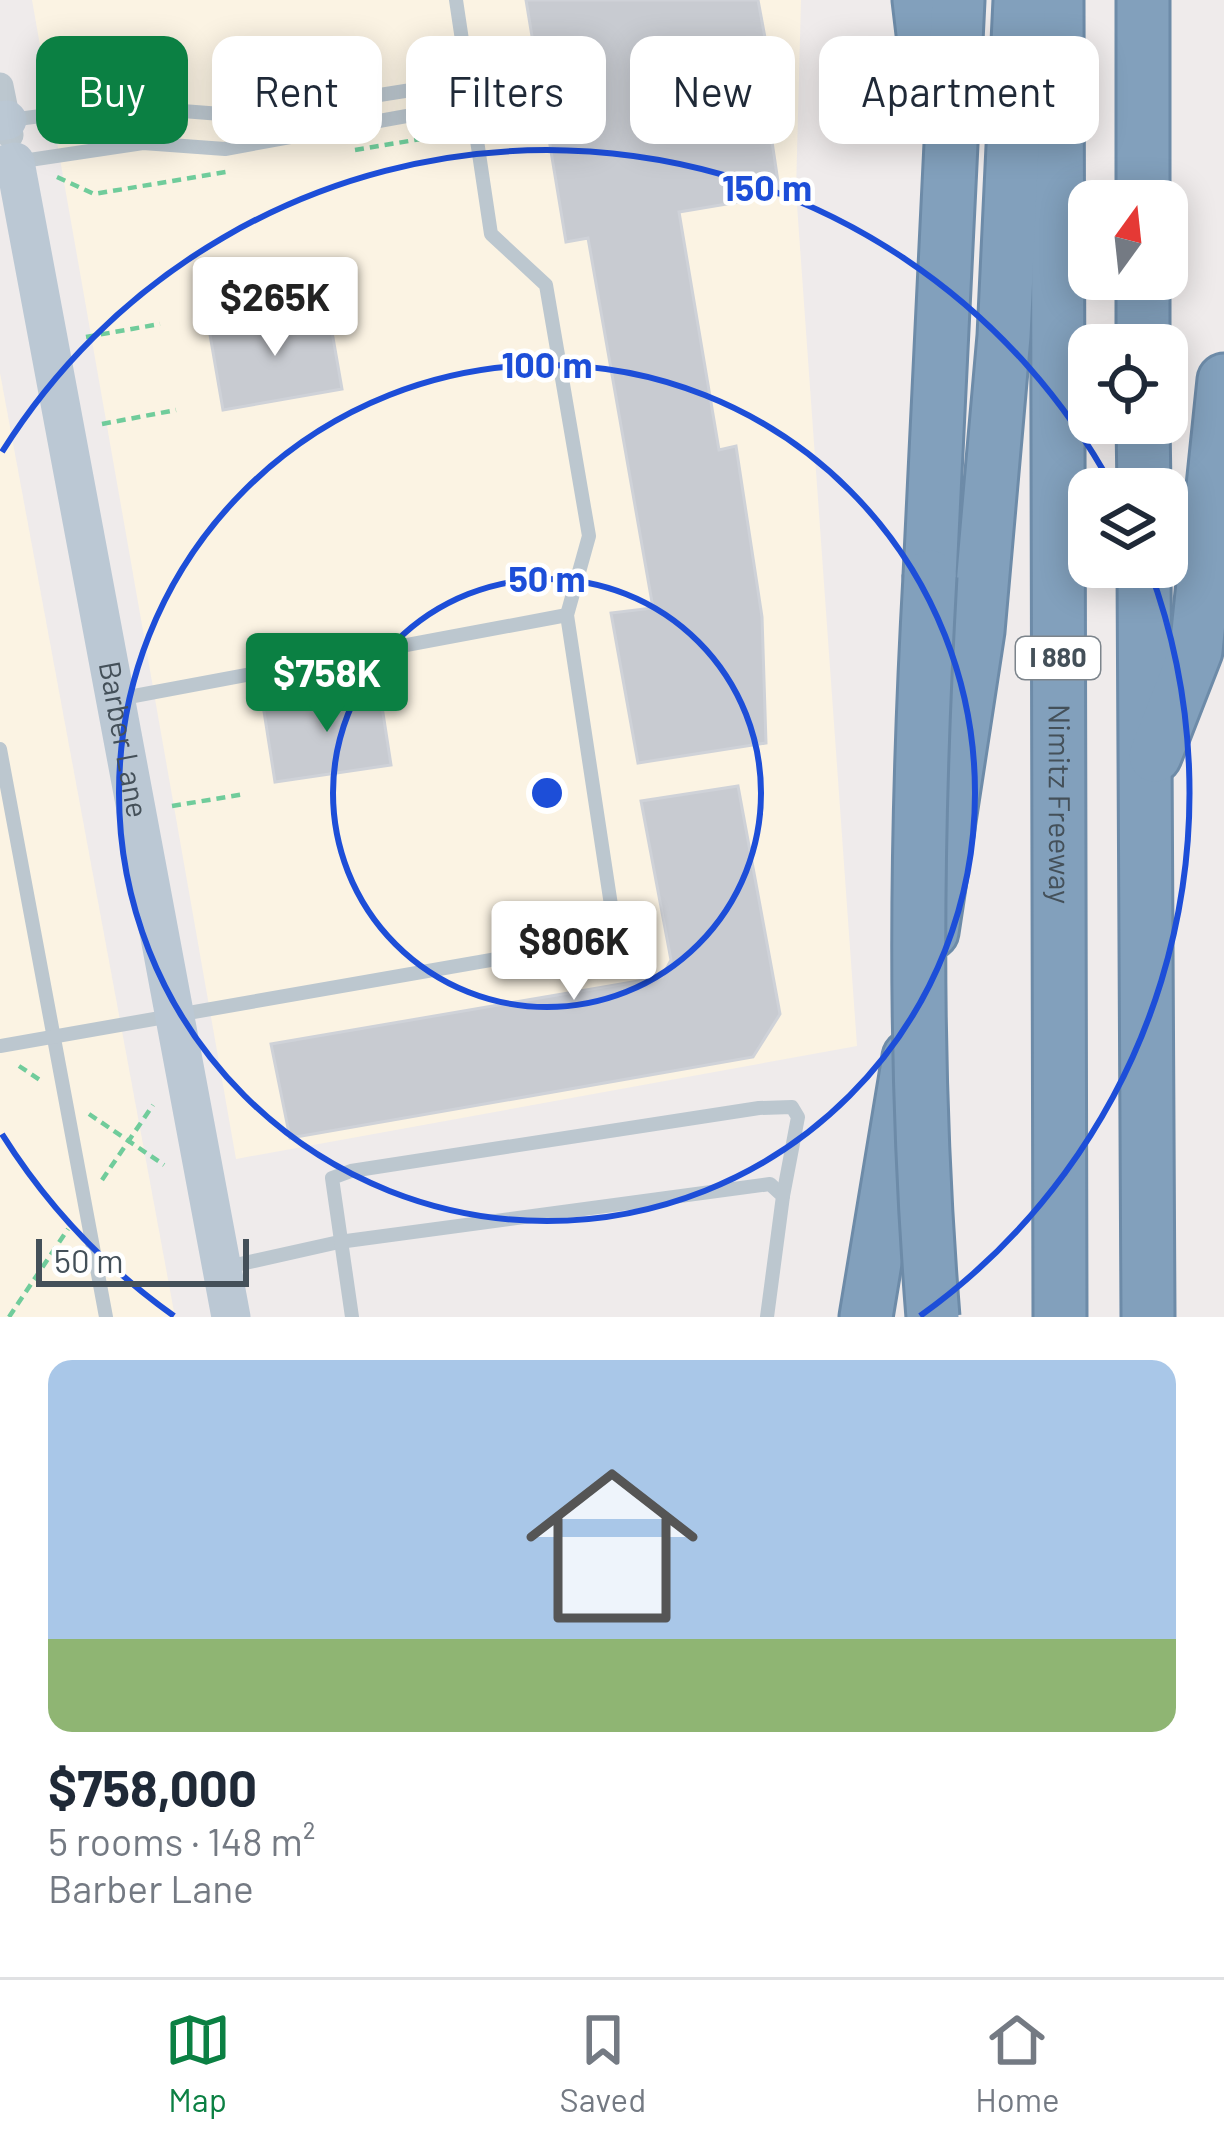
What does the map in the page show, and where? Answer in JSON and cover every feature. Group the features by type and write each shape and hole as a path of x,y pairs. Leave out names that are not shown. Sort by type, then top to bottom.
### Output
{"highway":[{"path":"919,0 936,169 935,462"},
{"path":"933,1317 919,1137 916,942 958,0"},
{"path":"866,1317 966,738 1004,336 1020,0"},
{"name":"Nimitz Freeway","path":"1057,0 1060,1317"},
{"path":"1143,0 1143,180"},
{"path":"1143,784 1196,651 1224,380"},
{"name":"I 880","path":"1144,588 1148,1317"}],"street":[{"path":"2,109 8,164"},
{"name":"Barber Lane","path":"8,164 117,699 231,1317"}],"lane":[{"path":"456,0 461,36"},
{"path":"2,109 118,106 248,116 406,91"},
{"path":"8,164 143,143 225,148 406,116"},
{"path":"0,1046 616,938 567,615 589,536 546,285 491,234 479,144"},
{"path":"117,699 567,615"},
{"path":"0,749 106,1317"},
{"path":"352,1317 332,1178 351,1171 759,1108 792,1107 798,1117 767,1317"},
{"path":"222,1268 339,1242 770,1184 783,1196"}],"path":[{"path":"86,338 160,324"},
{"path":"102,424 176,410"},
{"path":"172,806 245,794"}],"shaded area":[{"path":"32,0 801,0 796,191 857,1046 236,1159 57,144 188,144 188,36 38,36"},
{"path":"0,373 175,1317 0,1317"}],"building":[{"path":"526,0 758,0 765,36 630,36 630,144 772,144 780,195 679,212 719,450 736,446 762,617 766,743 638,763 611,613 653,608 588,238 566,242 550,144 606,144 606,36 532,36"},
{"path":"328,309 342,389 223,410 209,329"},
{"path":"379,687 391,765 275,782 263,705"},
{"path":"738,786 780,1014 753,1057 290,1138 271,1044 662,977 671,960 641,801"}]}
